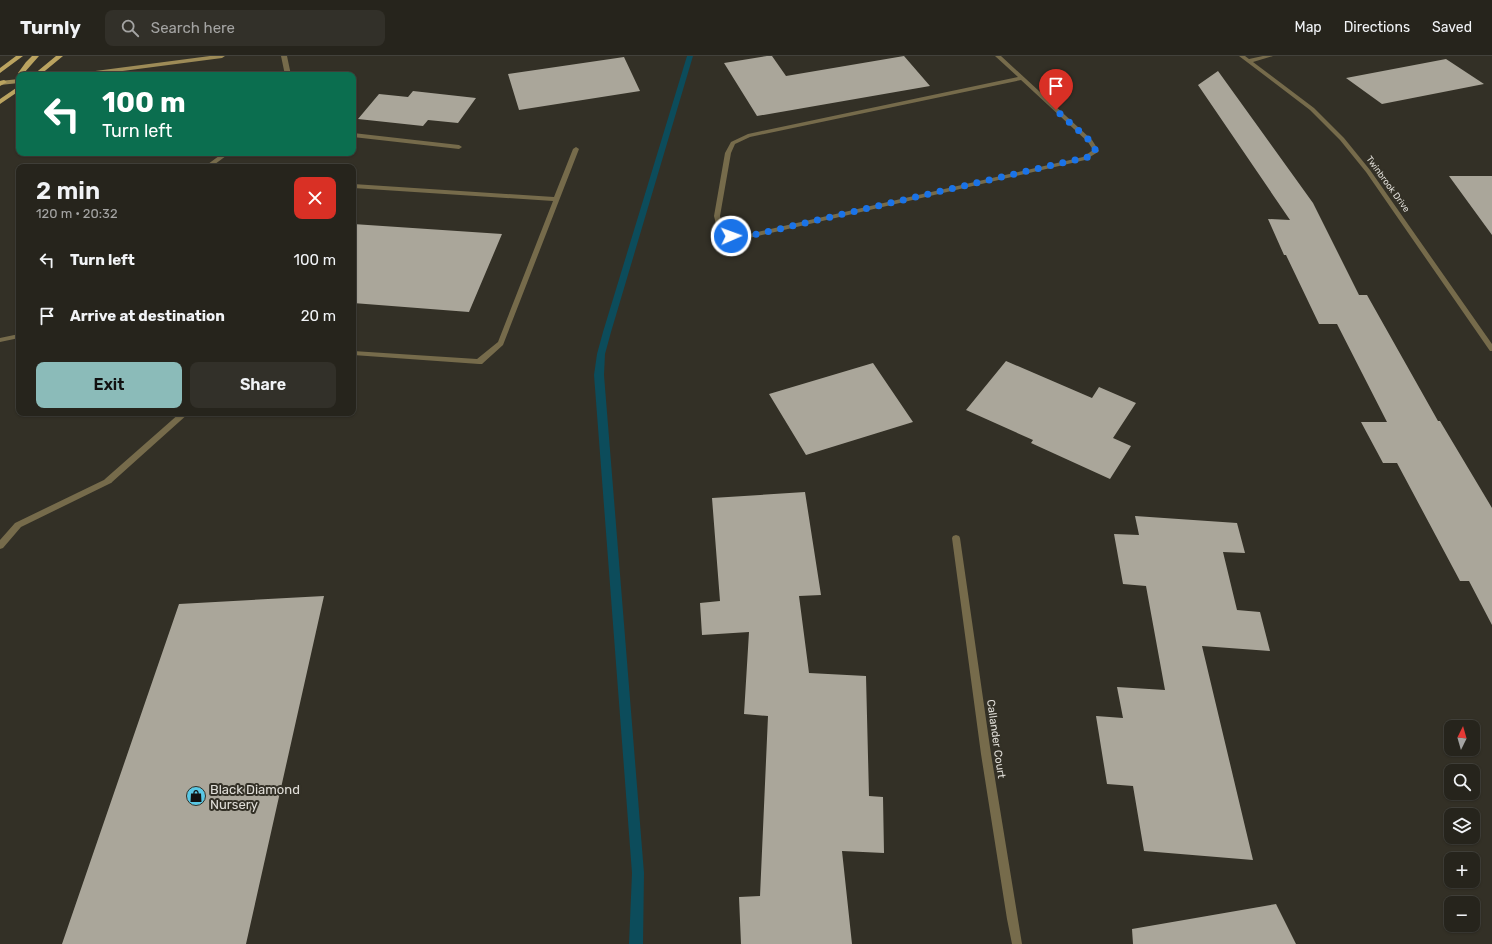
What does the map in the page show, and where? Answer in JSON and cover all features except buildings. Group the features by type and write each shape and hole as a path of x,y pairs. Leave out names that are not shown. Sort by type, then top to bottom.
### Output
{"main road":[{"path":"0,71 20,56"},
{"path":"21,72 22,69 36,56"},
{"path":"40,72 60,56"},
{"path":"0,102 16,90"}],"street":[{"path":"102,72 222,56"},
{"path":"284,56 287,72"},
{"path":"998,56 1022,78 1090,141 1096,151 1086,158 749,236 731,236 720,228 717,216 728,153 733,143 748,136 1022,78"},
{"name":"Twinbrook Drive","path":"1242,56 1312,110 1342,139 1368,171 1491,346"},
{"path":"1248,61 1270,56"},
{"path":"1,82 16,81"},
{"path":"356,135 458,147"},
{"path":"356,353 479,362 501,343 576,149"},
{"path":"211,164 223,156"},
{"path":"356,186 556,199"},
{"path":"0,340 16,337"},
{"path":"0,546 18,525 108,481 182,416"},
{"name":"Callander Court","path":"956,538 986,754 1017,944"}],"waterway":[{"path":"636,944 638,873 599,375 601,354 607,332 690,56"}],"place":[{"name":"Black Diamond Nursery","path":"196,796"}],"route":[{"path":"731,236 749,236 1086,158 1096,151 1090,141 1056,110"}]}
